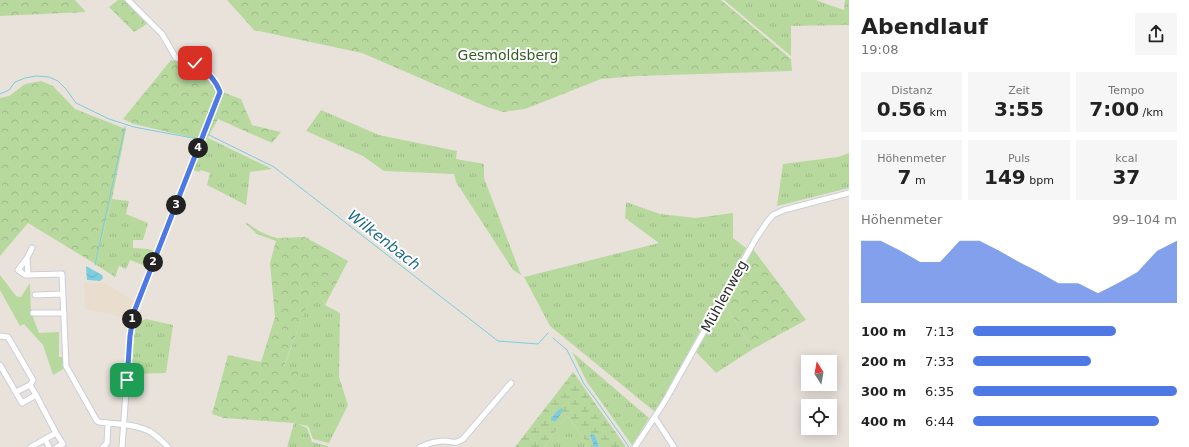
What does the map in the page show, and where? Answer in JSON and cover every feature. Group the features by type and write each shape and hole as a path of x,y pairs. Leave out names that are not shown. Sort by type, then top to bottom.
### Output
{"street":[{"path":"122,447 130,336 134,312 220,92 211,76 201,66 176,58 162,34 128,0"},
{"name":"Mühlenweg","path":"635,447 666,400 755,240 773,214 849,193"},
{"path":"32,248 18,270 25,275 62,274 66,366 97,421 124,424 149,431 158,437 168,447"},
{"path":"27,258 28,275"},
{"path":"35,295 63,294"},
{"path":"34,313 64,313"},
{"path":"0,335 8,337 32,380 30,385 63,444 57,447"},
{"path":"0,365 22,403 36,396"},
{"path":"420,447 444,441 456,443 463,439 511,382"},
{"path":"16,392 30,385"},
{"path":"655,418 674,447"},
{"path":"103,447 107,443 108,423"},
{"path":"31,447 56,433"},
{"path":"45,440 49,447"}],"shaded area":[{"path":"103,282 134,301 127,318 85,309 84,283"}],"green space":[{"path":"0,0 75,0 86,12 0,16"},
{"path":"118,0 124,0 147,24 134,32 109,7"},
{"name":"Gesmoldsberg","path":"227,0 721,0 791,59 792,71 637,76 601,79 525,109 503,112 487,107 362,53 254,30"},
{"path":"724,0 816,0 844,10 845,0 849,0 849,25 791,26 791,56"},
{"path":"171,60 195,66 217,90 241,99 252,125 281,132 272,143 218,119 206,141 134,124 123,119"},
{"path":"41,81 53,86 75,109 126,129 112,199 96,261 92,262 28,223 0,256 0,98 9,96 25,84"},
{"path":"321,110 379,135 457,151 456,159 484,164 484,178 521,275 513,270 456,182 454,174 384,171 363,156 306,131"},
{"path":"208,138 272,169 250,172 246,205 207,185 210,173 201,170 199,172 193,170"},
{"path":"849,153 849,188 777,206 783,164 838,157"},
{"path":"112,199 129,201 126,214 148,223 143,240 133,240 133,248 149,249 154,251 148,267 130,260 126,269 119,266 115,277 92,262 96,261"},
{"path":"626,202 660,214 696,218 733,213 733,238 746,248 655,412 550,326 524,277 659,243 625,218"},
{"path":"246,222 269,236 278,238 276,241 257,234 246,224"},
{"path":"305,237 348,261 325,305 315,284 284,366 302,370 294,423 224,418 212,414 228,355 261,362 275,317 270,263 276,241 278,238"},
{"path":"753,249 806,320 753,349 723,302"},
{"path":"0,275 16,296 21,297 30,283 31,312 39,333 59,332 59,357 63,357 65,368 53,375 43,345 24,324 20,326 0,290"},
{"path":"315,283 325,305 340,313 339,377 348,405 329,443 313,439 308,426 298,424 307,428 312,442 328,447 287,447 294,423 284,367"},
{"path":"723,302 753,349 716,373 696,352"},
{"path":"146,319 173,325 166,373 131,374 135,323"},
{"path":"572,352 649,418 632,445 587,382"},
{"path":"573,372 626,447 599,447 595,435 591,434 594,447 590,447 567,416 544,447 515,447"},
{"path":"567,416 590,447 544,447"}],"water":[{"path":"86,266 102,275 103,278 100,281 87,280"},
{"path":"562,408 563,409 556,421 551,421 552,417 557,411"},
{"path":"591,434 595,435 599,447 594,447"}],"waterway":[{"name":"Wilkenbach","path":"0,94 9,90 15,82 25,78 36,76 49,77 58,81 76,103 109,119 134,127 198,139 201,132"},
{"path":"95,265 125,127"},
{"name":"Wilkenbach","path":"207,134 274,167 498,341 538,344 548,333"},
{"name":"Wilkenbach","path":"553,338 567,350 584,384 629,447"}],"route":[{"path":"127,380 130,336 134,312 220,92 211,76 201,66 195,63"}]}
